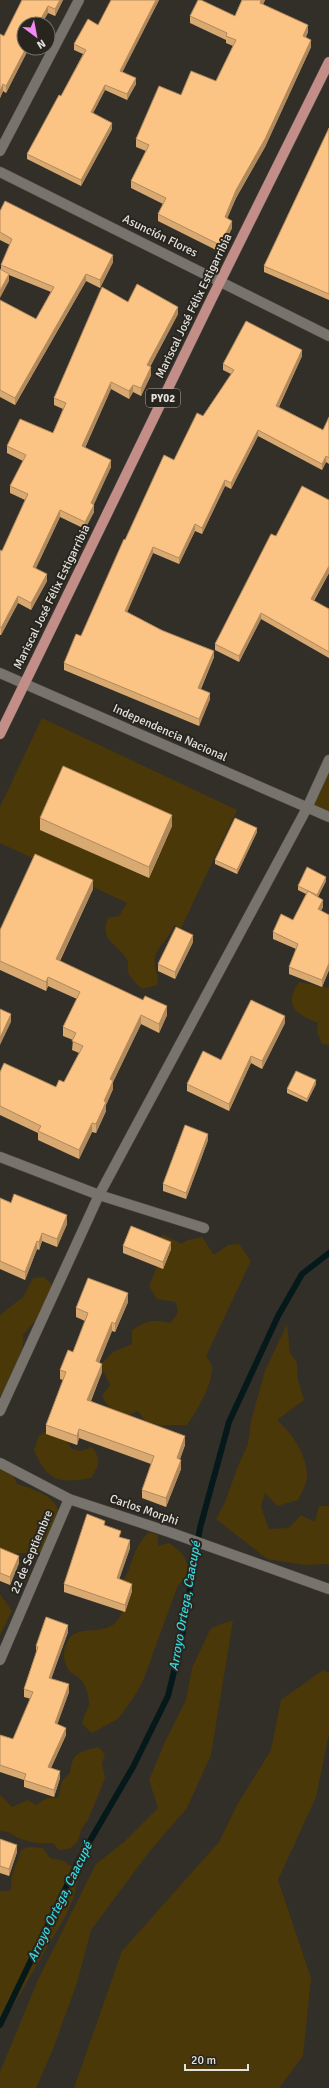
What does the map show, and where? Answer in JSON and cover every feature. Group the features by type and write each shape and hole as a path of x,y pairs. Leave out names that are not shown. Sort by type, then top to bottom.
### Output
{"main road":[{"name":"Mariscal José Félix Estigarribia","path":"0,734 220,281 329,62"}],"street":[{"path":"0,151 79,0"},
{"name":"Asunción Flores","path":"0,172 329,336"},
{"name":"Independencia Nacional","path":"0,673 329,817"},
{"path":"0,1411 99,1195 307,808 329,760"},
{"path":"0,1157 99,1195 204,1228"},
{"name":"Carlos Morphi","path":"0,1463 69,1499 169,1532 329,1589"},
{"name":"22 de Septiembre","path":"0,1660 69,1499"}],"shaded area":[{"path":"42,718 237,810 181,928 174,925 156,954 155,965 158,978 157,985 142,989 129,975 128,963 123,954 107,937 106,926 108,918 119,916 127,903 0,843 0,807"},
{"path":"329,760 329,817 307,808"},
{"path":"299,982 329,988 329,1045 322,1044 317,1032 318,1023 304,1016 294,1008 292,997"},
{"path":"163,1234 181,1244 188,1240 202,1237 214,1255 228,1245 239,1244 251,1261 206,1356 212,1367 212,1374 200,1405 187,1425 160,1425 145,1421 138,1411 124,1417 107,1405 102,1396 110,1385 100,1365 113,1352 132,1344 132,1330 154,1321 170,1323 177,1313 175,1302 157,1299 149,1286 158,1264 157,1242"},
{"path":"43,1277 55,1287 42,1318 33,1323 23,1335 22,1349 17,1367 9,1385 0,1396 0,1315 23,1297 33,1278"},
{"path":"287,1324 290,1353 297,1363 298,1380 304,1400 277,1420 294,1439 302,1453 305,1460 307,1480 298,1500 277,1506 265,1493 261,1507 269,1529 289,1528 301,1515 315,1522 319,1506 329,1506 329,1564 305,1565 267,1559 216,1519 225,1502 248,1444 251,1421 265,1371"},
{"path":"48,1430 63,1436 72,1449 81,1451 92,1447 97,1455 98,1466 91,1478 70,1481 55,1478 49,1474 34,1450 39,1436"},
{"path":"0,1468 13,1475 17,1484 46,1495 56,1505 59,1512 59,1524 48,1550 39,1553 13,1553 0,1557"},
{"path":"149,1532 158,1535 158,1546 169,1543 184,1556 188,1576 178,1585 144,1678 136,1694 118,1719 92,1733 82,1724 89,1704 87,1691 82,1681 71,1673 66,1665 64,1660 64,1652 67,1642 78,1632 100,1630 107,1628 117,1621 125,1606 119,1587 124,1580 138,1546"},
{"path":"0,1594 12,1611 0,1635"},
{"path":"233,1620 211,1755 187,1808 149,1852 91,1930 77,1983 53,2049 36,2088 0,2088 0,2072 38,1980 96,1864 123,1843 158,1808 149,1780 164,1744 186,1700 192,1668 211,1628"},
{"path":"323,1670 329,1673 329,1734 316,1797 278,1880 311,1978 303,2056 279,2088 74,2088 122,1951 219,1842 237,1805 271,1750 281,1700"},
{"path":"98,1747 105,1754 102,1763 105,1778 88,1820 82,1828 77,1843 69,1849 59,1850 53,1843 29,1841 21,1839 9,1832 0,1831 0,1795 12,1807 28,1800 36,1805 47,1798 58,1798 62,1781 70,1773 75,1757 82,1752"},
{"path":"29,1847 43,1848 50,1858 64,1861 72,1867 77,1881 74,1897 65,1917 0,2028 0,1891 10,1891 12,1875 21,1850"}],"building":[{"path":"22,0 60,0 55,9 48,6 42,16 16,16 16,56 22,56 6,86 3,84 0,91 0,34 4,36"},
{"path":"111,0 156,0 120,71 136,78 127,94 105,85 91,112 112,123 81,180 27,154 59,95 61,96 86,50 74,44 88,19 98,25"},
{"path":"198,0 235,16 242,0 261,0 260,3 308,25 303,36 311,40 265,139 236,190 225,217 232,221 220,245 158,214 166,198 131,181 149,145 136,139 159,86 181,95 191,71 216,81 236,40 226,36 227,33 190,16"},
{"path":"329,128 329,294 264,266"},
{"path":"5,201 113,255 100,280 86,274 15,398 0,390 0,300 36,319 54,287 1,265 12,239 0,232 0,211"},
{"path":"0,269 9,274 0,291"},
{"path":"137,284 178,307 147,365 151,367 141,388 133,385 129,391 111,382 82,446 111,460 91,503 94,505 85,522 60,510 33,567 47,574 31,603 18,596 1,628 0,550 2,551 28,494 10,486 26,455 7,446 20,419 53,433 66,403 54,398 102,287 128,302"},
{"path":"246,321 302,350 276,406 323,430 329,417 329,458 326,456 322,464 258,430 231,483 225,480 202,528 195,524 179,558 153,547 125,611 161,630 214,651 198,688 210,693 199,719 64,663 76,634 81,636 124,539 125,540 164,455 174,460 197,413 203,416 234,370 223,364"},
{"path":"302,486 329,500 329,566 311,599 329,609 329,652 261,613 239,656 215,644 271,534 276,536"},
{"path":"63,766 172,815 149,867 40,818"},
{"path":"235,818 257,828 237,870 215,860"},
{"path":"35,854 93,880 56,959 143,1000 145,996 167,1006 159,1024 141,1015 110,1079 113,1081 104,1101 106,1102 96,1124 92,1123 79,1150 38,1131 41,1126 0,1106 0,1072 4,1063 56,1087 59,1080 64,1082 83,1046 72,1041 76,1033 63,1027 80,992 48,977 46,982 0,961 0,930"},
{"path":"307,867 326,877 317,895 298,886"},
{"path":"308,891 323,900 318,909 329,915 329,963 322,980 289,967 298,944 273,932 281,914 293,920"},
{"path":"176,927 193,935 175,972 158,964"},
{"path":"251,1000 285,1016 262,1061 251,1056 229,1104 187,1084 203,1051 221,1060"},
{"path":"0,1009 11,1014 0,1038"},
{"path":"296,1071 316,1080 307,1099 287,1089"},
{"path":"185,1125 208,1134 186,1193 163,1184"},
{"path":"14,1194 67,1215 57,1239 42,1233 39,1242 37,1241 25,1272 0,1261 0,1198 11,1203"},
{"path":"131,1226 171,1242 163,1262 123,1246"},
{"path":"88,1278 128,1293 115,1324 112,1322 96,1361 102,1364 87,1400 185,1436 177,1458 181,1460 166,1498 142,1490 154,1456 79,1429 77,1436 46,1425 66,1372 60,1370 68,1350 73,1352 88,1313 76,1308"},
{"path":"87,1514 105,1521 104,1525 121,1531 119,1537 130,1540 117,1578 132,1584 125,1605 64,1584"},
{"path":"0,1548 19,1556 10,1577 0,1573"},
{"path":"46,1617 68,1625 49,1678 69,1684 55,1723 66,1728 48,1767 60,1771 54,1790 24,1780 26,1774 0,1765 0,1735 13,1739 33,1692 24,1689"},
{"path":"0,1839 17,1845 9,1869 0,1866"}],"waterway":[{"name":"Arroyo Ortega, Caacupé","path":"0,2025 80,1858 133,1767 168,1696 181,1643 200,1528 229,1422 278,1316 302,1274 329,1253"}]}
